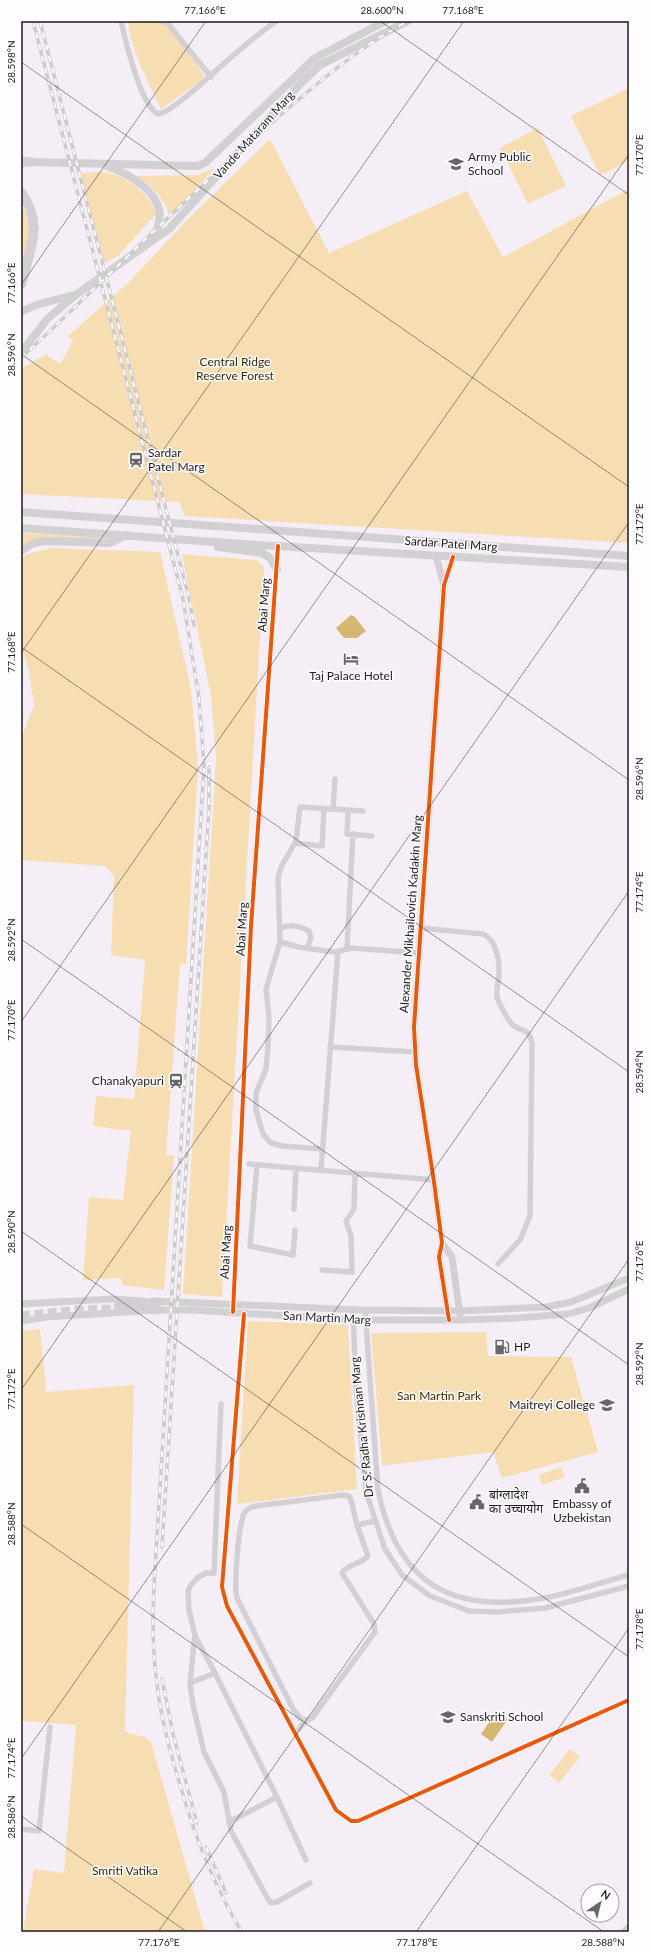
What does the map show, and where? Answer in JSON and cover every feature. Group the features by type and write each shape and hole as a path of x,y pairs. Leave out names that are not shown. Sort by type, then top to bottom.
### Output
{"highway":[{"path":"21,192 30,208 34,224 33,244 21,284"},
{"path":"21,273 27,263"}],"main road":[{"name":"Vande Mataram Marg","path":"24,161 50,163 198,166 206,162 315,58 386,21"},
{"name":"Vande Mataram Marg","path":"80,291 114,269 169,229 300,84 320,65 408,21"},
{"path":"102,164 131,177 141,184 157,202 160,210 160,221 158,229 148,244"},
{"path":"21,312 36,305 80,291"},
{"path":"21,353 48,318 80,291"},
{"name":"Sardar Patel Marg","path":"21,512 629,556"},
{"path":"21,528 181,539 192,544 262,553 270,558 277,569"},
{"path":"21,551 36,543 47,540 110,543 128,535"},
{"name":"Sardar Patel Marg","path":"181,539 453,558 629,567"},
{"path":"118,1307 158,1306"}],"street":[{"path":"121,21 138,82 154,112 158,114 168,111 211,77 263,30 278,21"},
{"path":"163,21 169,25 211,77"},
{"name":"Abai Marg","path":"233,1312 251,926 278,546"},
{"path":"436,556 444,585"},
{"path":"444,585 453,558"},
{"name":"Alexander Mikhailovich Kadakin Marg","path":"442,1243 434,1180 414,1052 418,953 444,585"},
{"path":"333,809 335,779"},
{"path":"322,1149 282,1146 271,1143 263,1134 256,1110 256,1093 266,1069 269,1017 266,990 280,942 278,878 281,867 295,843 300,807 363,811"},
{"path":"295,843 322,846 324,809"},
{"path":"348,810 347,834 372,836"},
{"path":"347,948 353,834"},
{"path":"280,929 290,926 303,927 309,931 311,938 307,948"},
{"path":"420,928 483,934 489,936 493,941 499,969 497,997 511,1023 526,1030 530,1036 532,1044 530,1216 520,1240 498,1264"},
{"path":"280,942 307,948 338,951 347,948 418,953"},
{"path":"321,1170 338,951"},
{"path":"330,1047 414,1052"},
{"path":"249,1164 434,1180"},
{"path":"257,1165 250,1246 293,1255 295,1230"},
{"path":"294,1209 296,1168"},
{"path":"322,1270 352,1272 351,1236 346,1221 354,1209 355,1173"},
{"path":"442,1243 439,1257 450,1320"},
{"path":"442,1243 452,1257 460,1320"},
{"name":"San Martin Marg","path":"21,1321 158,1306 233,1304 353,1310 459,1310 546,1306 562,1304 586,1296 629,1278"},
{"name":"San Martin Marg","path":"193,1306 244,1314 353,1320 460,1320 568,1314 589,1308 629,1289"},
{"name":"San Martin Marg","path":"21,1304 112,1299 158,1306"},
{"name":"Dr S. Radha Krishnan Marg","path":"353,1310 356,1388 366,1492 385,1549 402,1575 430,1596 446,1604 469,1611 518,1611 545,1608 629,1586"},
{"name":"Dr S. Radha Krishnan Marg","path":"365,1310 378,1490 383,1516 404,1558 418,1574 451,1594 486,1602 517,1602 543,1599 570,1593 629,1575"},
{"path":"244,1314 222,1587 227,1606 336,1810 351,1821 358,1821 629,1700"},
{"path":"214,1573 221,1404"},
{"path":"366,1492 378,1490"},
{"path":"294,1732 298,1730 307,1720 312,1718 375,1632 374,1624 342,1574 345,1570 368,1556 349,1496 343,1495 256,1506 245,1512 242,1519 234,1584 237,1598 293,1709 301,1719 307,1720"},
{"path":"357,1525 375,1521"},
{"path":"223,1574 206,1573 197,1578 191,1584 188,1592 189,1610 195,1636 277,1797 306,1860"},
{"path":"446,1604 451,1594"},
{"path":"543,1599 545,1608"},
{"path":"195,1636 190,1683 201,1743 208,1762 224,1792 229,1822 234,1838 271,1902 278,1902 310,1884"},
{"path":"190,1683 215,1673"},
{"path":"21,1829 39,1831 50,1727"},
{"path":"229,1822 277,1797"},
{"path":"623,1932 629,1926"}],"green space":[{"path":"155,20 164,24 183,45 204,76 199,82 161,109 136,54 132,43 128,21"},
{"path":"629,88 629,161 600,175 571,116"},
{"path":"538,128 566,186 528,204 500,148"},
{"name":"Central Ridge Reserve Forest","path":"270,139 329,253 467,191 503,257 629,189 629,543 185,516 179,502 21,494 21,369 46,354 60,364 73,341 68,336 129,282 187,220"},
{"path":"215,168 170,217 165,204 157,194 148,184 137,176 198,175"},
{"path":"106,172 124,179 144,194 156,214 118,256 104,263 81,173"},
{"path":"21,205 28,219 29,235 21,265"},
{"path":"21,533 111,537 110,541 50,538 21,548"},
{"path":"52,548 160,552 191,689 198,767 186,965 180,964 166,1155 174,1155 164,1290 122,1285 121,1278 83,1280 89,1197 123,1200 131,1131 93,1126 96,1096 134,1099 145,960 111,955 114,876 105,866 21,860 21,739 34,705 29,671 21,647 21,559 27,554"},
{"path":"182,554 257,560 264,567 222,1297 183,1294 216,759 211,696"},
{"path":"248,1321 348,1325 357,1489 237,1504"},
{"name":"Smriti Vatika","path":"40,1329 46,1392 134,1385 125,1732 144,1737 151,1742 205,1932 23,1932 34,1869 64,1873 76,1725 21,1721 21,1331"},
{"name":"San Martin Park","path":"486,1332 488,1356 571,1357 598,1452 502,1478 493,1452 382,1466 371,1333"},
{"path":"561,1467 565,1477 542,1485 539,1475"},
{"path":"570,1749 580,1757 559,1783 549,1775"}],"shaded area":[{"path":"351,615 354,616 366,631 357,638 344,638 336,628"},
{"path":"497,1711 508,1719 492,1742 481,1734"}],"tunnel":[{"path":"21,1316 80,1310 118,1309"}],"railway":[{"path":"33,21 183,599 199,698 204,766 155,1573 153,1629 157,1684 163,1722 173,1760 186,1804 206,1860 222,1897 242,1932"},
{"path":"40,21 189,598 194,626"},
{"path":"21,358 174,212 268,126 335,69 371,43 408,21"},
{"path":"162,1547 209,808 209,767"},
{"path":"162,1679 173,1734 197,1823"},
{"path":"206,1847 226,1893"}],"cycle path":[{"path":"233,1312 251,926 278,546"},
{"path":"449,1320 439,1257 442,1243 416,1065 414,1027 444,585 453,557"},
{"path":"244,1314 222,1587 227,1606 336,1810 351,1821 358,1821 629,1700"}],"place":[{"name":"Army Public School","path":"456,164"},
{"name":"Sardar Patel Marg","path":"136,460"},
{"name":"Taj Palace Hotel","path":"351,659"},
{"name":"Chanakyapuri","path":"176,1081"},
{"name":"HP","path":"502,1347"},
{"name":"Maitreyi College","path":"607,1405"},
{"name":"Embassy of Uzbekistan","path":"582,1486"},
{"name":"बांग्लादेश का उच्चायोग","path":"477,1502"},
{"name":"Sanskriti School","path":"448,1717"}]}
